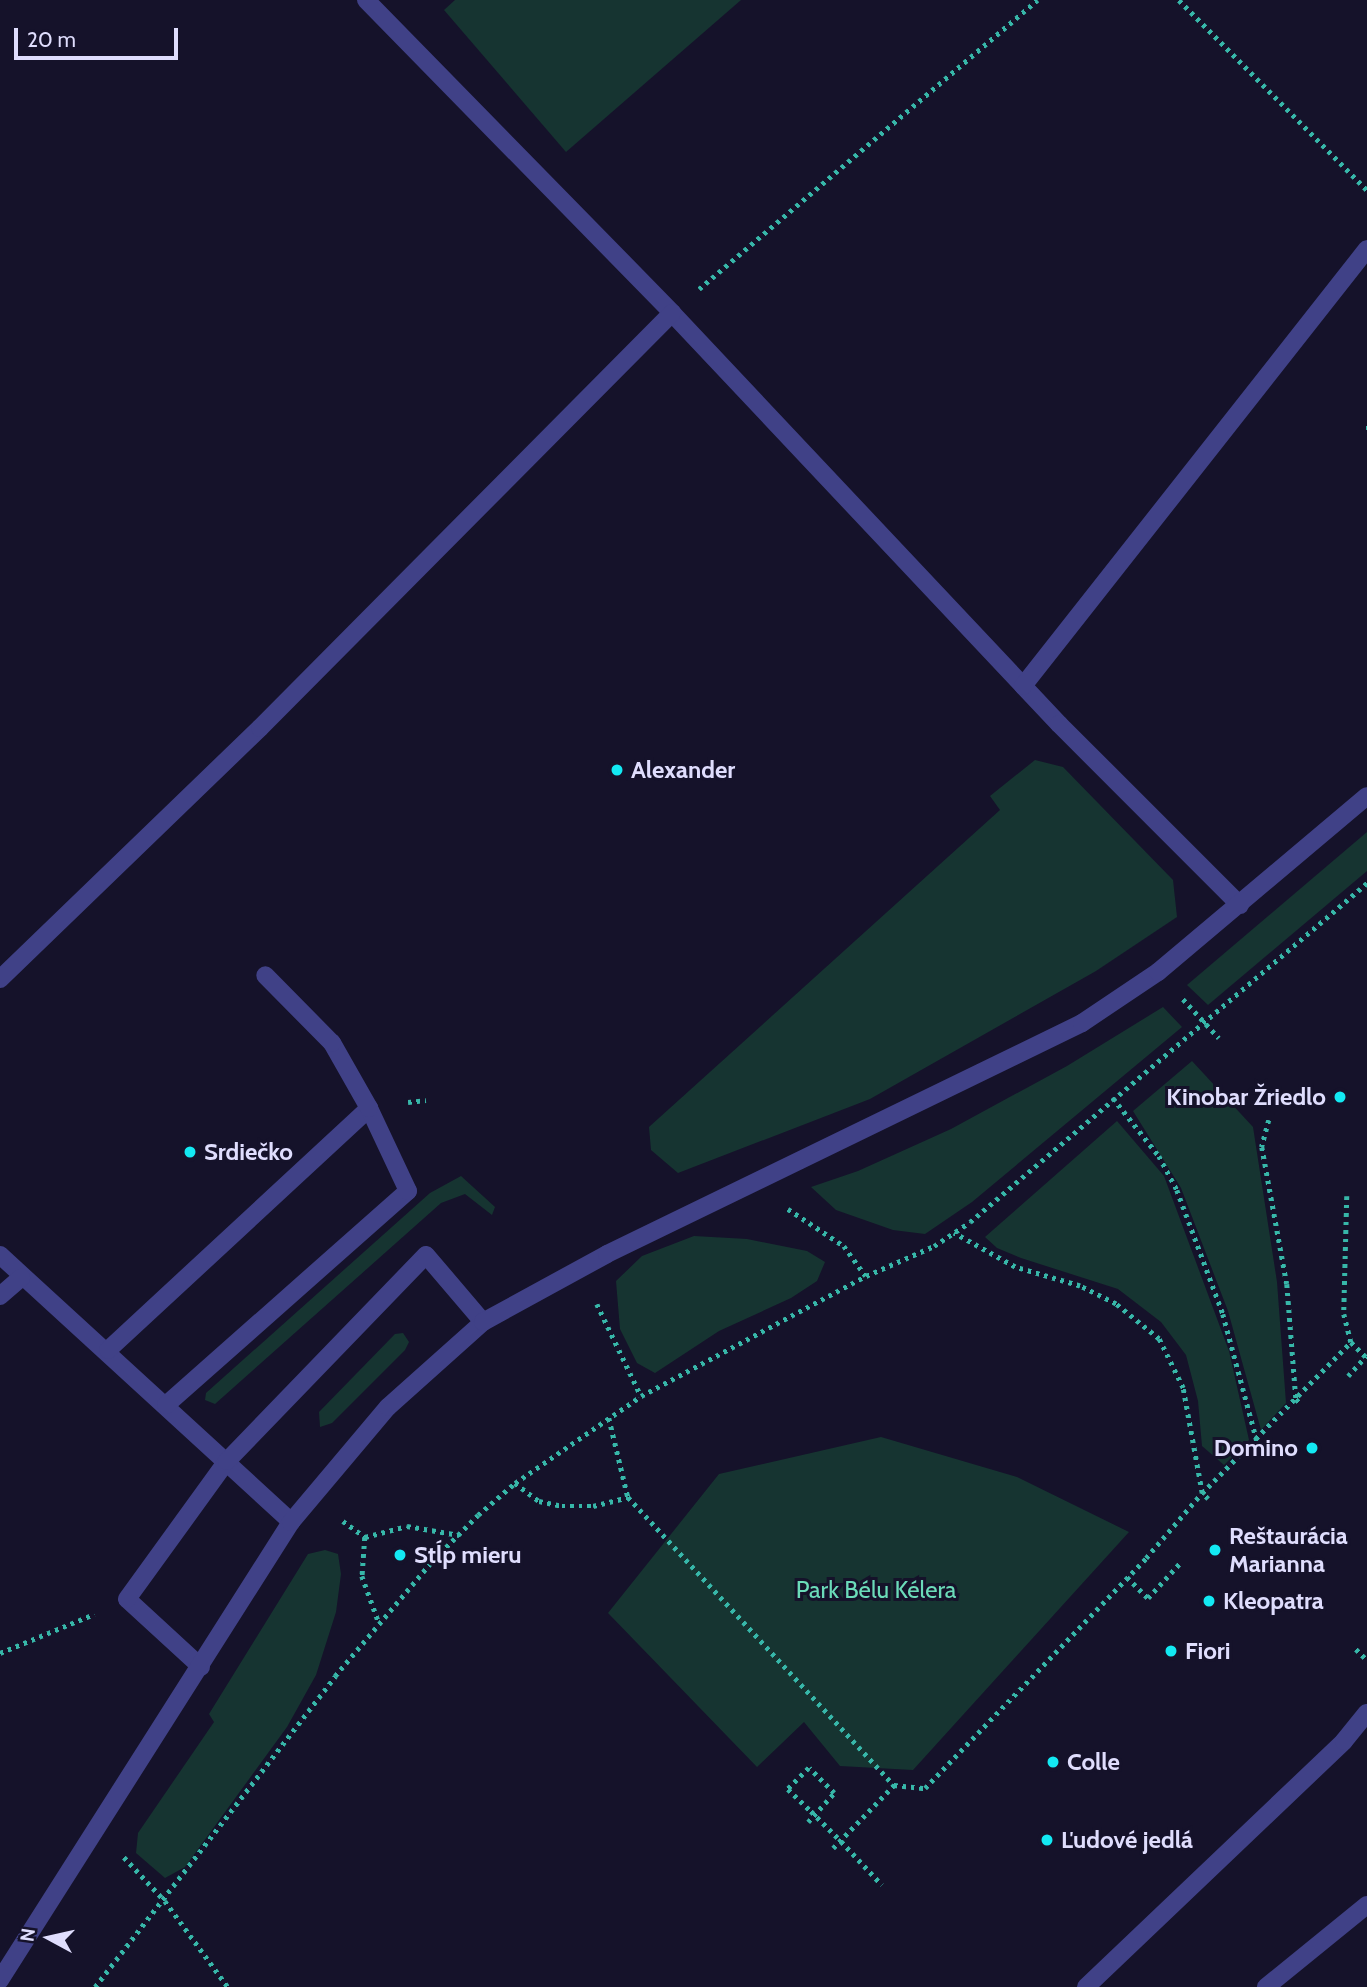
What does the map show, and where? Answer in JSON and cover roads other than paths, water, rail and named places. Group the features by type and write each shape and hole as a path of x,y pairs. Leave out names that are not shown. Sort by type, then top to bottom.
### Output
{"street":[{"path":"366,0 672,313 1023,686 1240,905"},
{"path":"1023,686 1367,249"},
{"path":"0,979 260,728 672,313"},
{"path":"0,1980 99,1829 291,1522 388,1407 483,1322 580,1268 1082,1023 1158,972 1367,796"},
{"path":"166,1405 408,1191 369,1108 332,1043 265,975"},
{"path":"108,1350 369,1108"},
{"path":"0,1255 20,1278 108,1350 291,1522"},
{"path":"201,1667 127,1599 227,1461 426,1255 483,1322"},
{"path":"0,1296 20,1278"},
{"path":"1086,1987 1344,1741 1367,1713"},
{"path":"1266,1987 1367,1905"}],"place":[{"name":"Alexander","path":"617,770"},
{"name":"Kinobar Žriedlo","path":"1340,1097"},
{"name":"Srdiečko","path":"190,1152"},
{"name":"Domino","path":"1312,1448"},
{"name":"Reštaurácia Marianna","path":"1215,1550"},
{"name":"Stĺp mieru","path":"400,1555"},
{"name":"Kleopatra","path":"1209,1601"},
{"name":"Fiori","path":"1171,1651"},
{"name":"Colle","path":"1053,1762"},
{"name":"Ľudové jedlá","path":"1047,1840"}],"park label":[{"name":"Park Bélu Kélera","path":"876,1590"}]}
